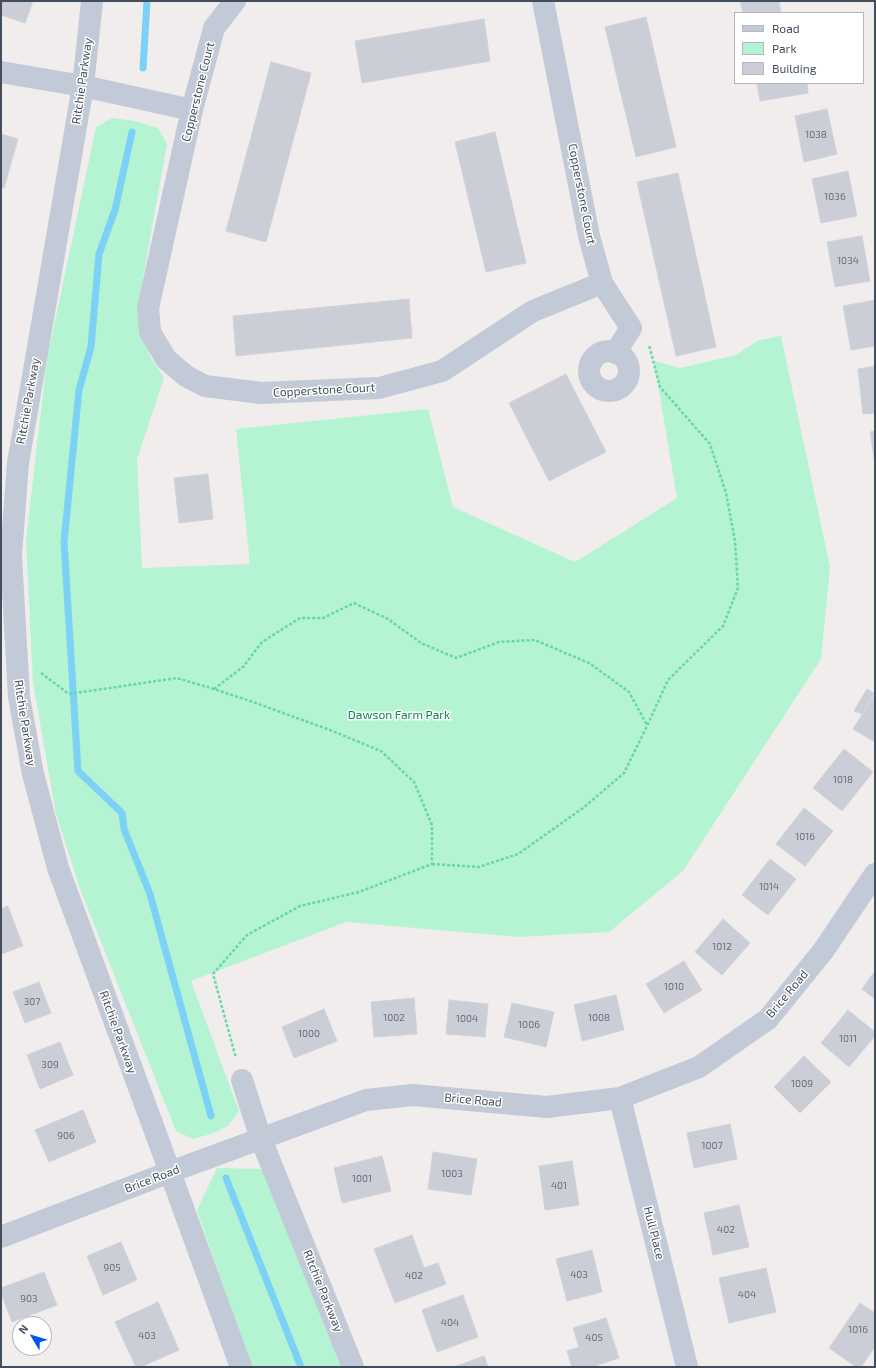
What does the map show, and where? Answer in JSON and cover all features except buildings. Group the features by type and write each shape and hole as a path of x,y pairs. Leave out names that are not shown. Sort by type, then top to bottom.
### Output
{"street":[{"name":"Ritchie Parkway","path":"92,1 83,86 18,463 11,556 10,698 33,774 58,868 241,1367"},
{"name":"Copperstone Court","path":"235,1 214,28 192,110 148,308 150,332 166,359 186,376 205,386 260,393 379,388 442,371 533,311 602,283 590,236 543,1"},
{"path":"1,72 83,86 192,110"},
{"path":"602,283 630,328 616,353"},
{"name":"Brice Road","path":"1,1237 170,1172 366,1100 413,1095 547,1107 620,1098 699,1067 768,1019 823,951 875,874"},
{"name":"Ritchie Parkway","path":"242,1080 261,1139 353,1367"},
{"name":"Hull Place","path":"620,1098 687,1367"}],"path":[{"path":"242,1080 213,974 247,935 300,906 359,892 432,864 479,867 518,854 583,808 624,773 668,680 723,626 738,588 735,541 726,493 710,444 660,387"},
{"path":"214,689 243,667 262,642 300,618 323,618 354,603 388,619 421,643 456,658 499,642 535,640 589,663 629,692 647,726"},
{"path":"41,673 69,694 177,678 214,689 330,730 381,751 414,782 432,825 432,864"}],"green space":[{"name":"Dawson Farm Park","path":"112,118 134,121 158,128 167,144 140,294 143,339 151,358 164,378 137,459 142,568 250,564 236,429 428,409 453,507 575,562 677,498 654,361 680,368 736,355 759,340 781,336 830,567 821,659 683,871 609,932 519,937 346,922 191,981 239,1111 228,1126 211,1134 193,1139 176,1131 80,889 56,814 33,683 26,540 47,359 96,127"},
{"path":"217,1168 263,1169 343,1367 251,1367 197,1210"}],"waterway":[{"path":"143,68 147,1"},
{"path":"132,132 115,210 99,254 91,347 79,390 64,542 78,771 122,813 124,829 150,894 211,1116"},
{"path":"226,1178 301,1367"}]}
